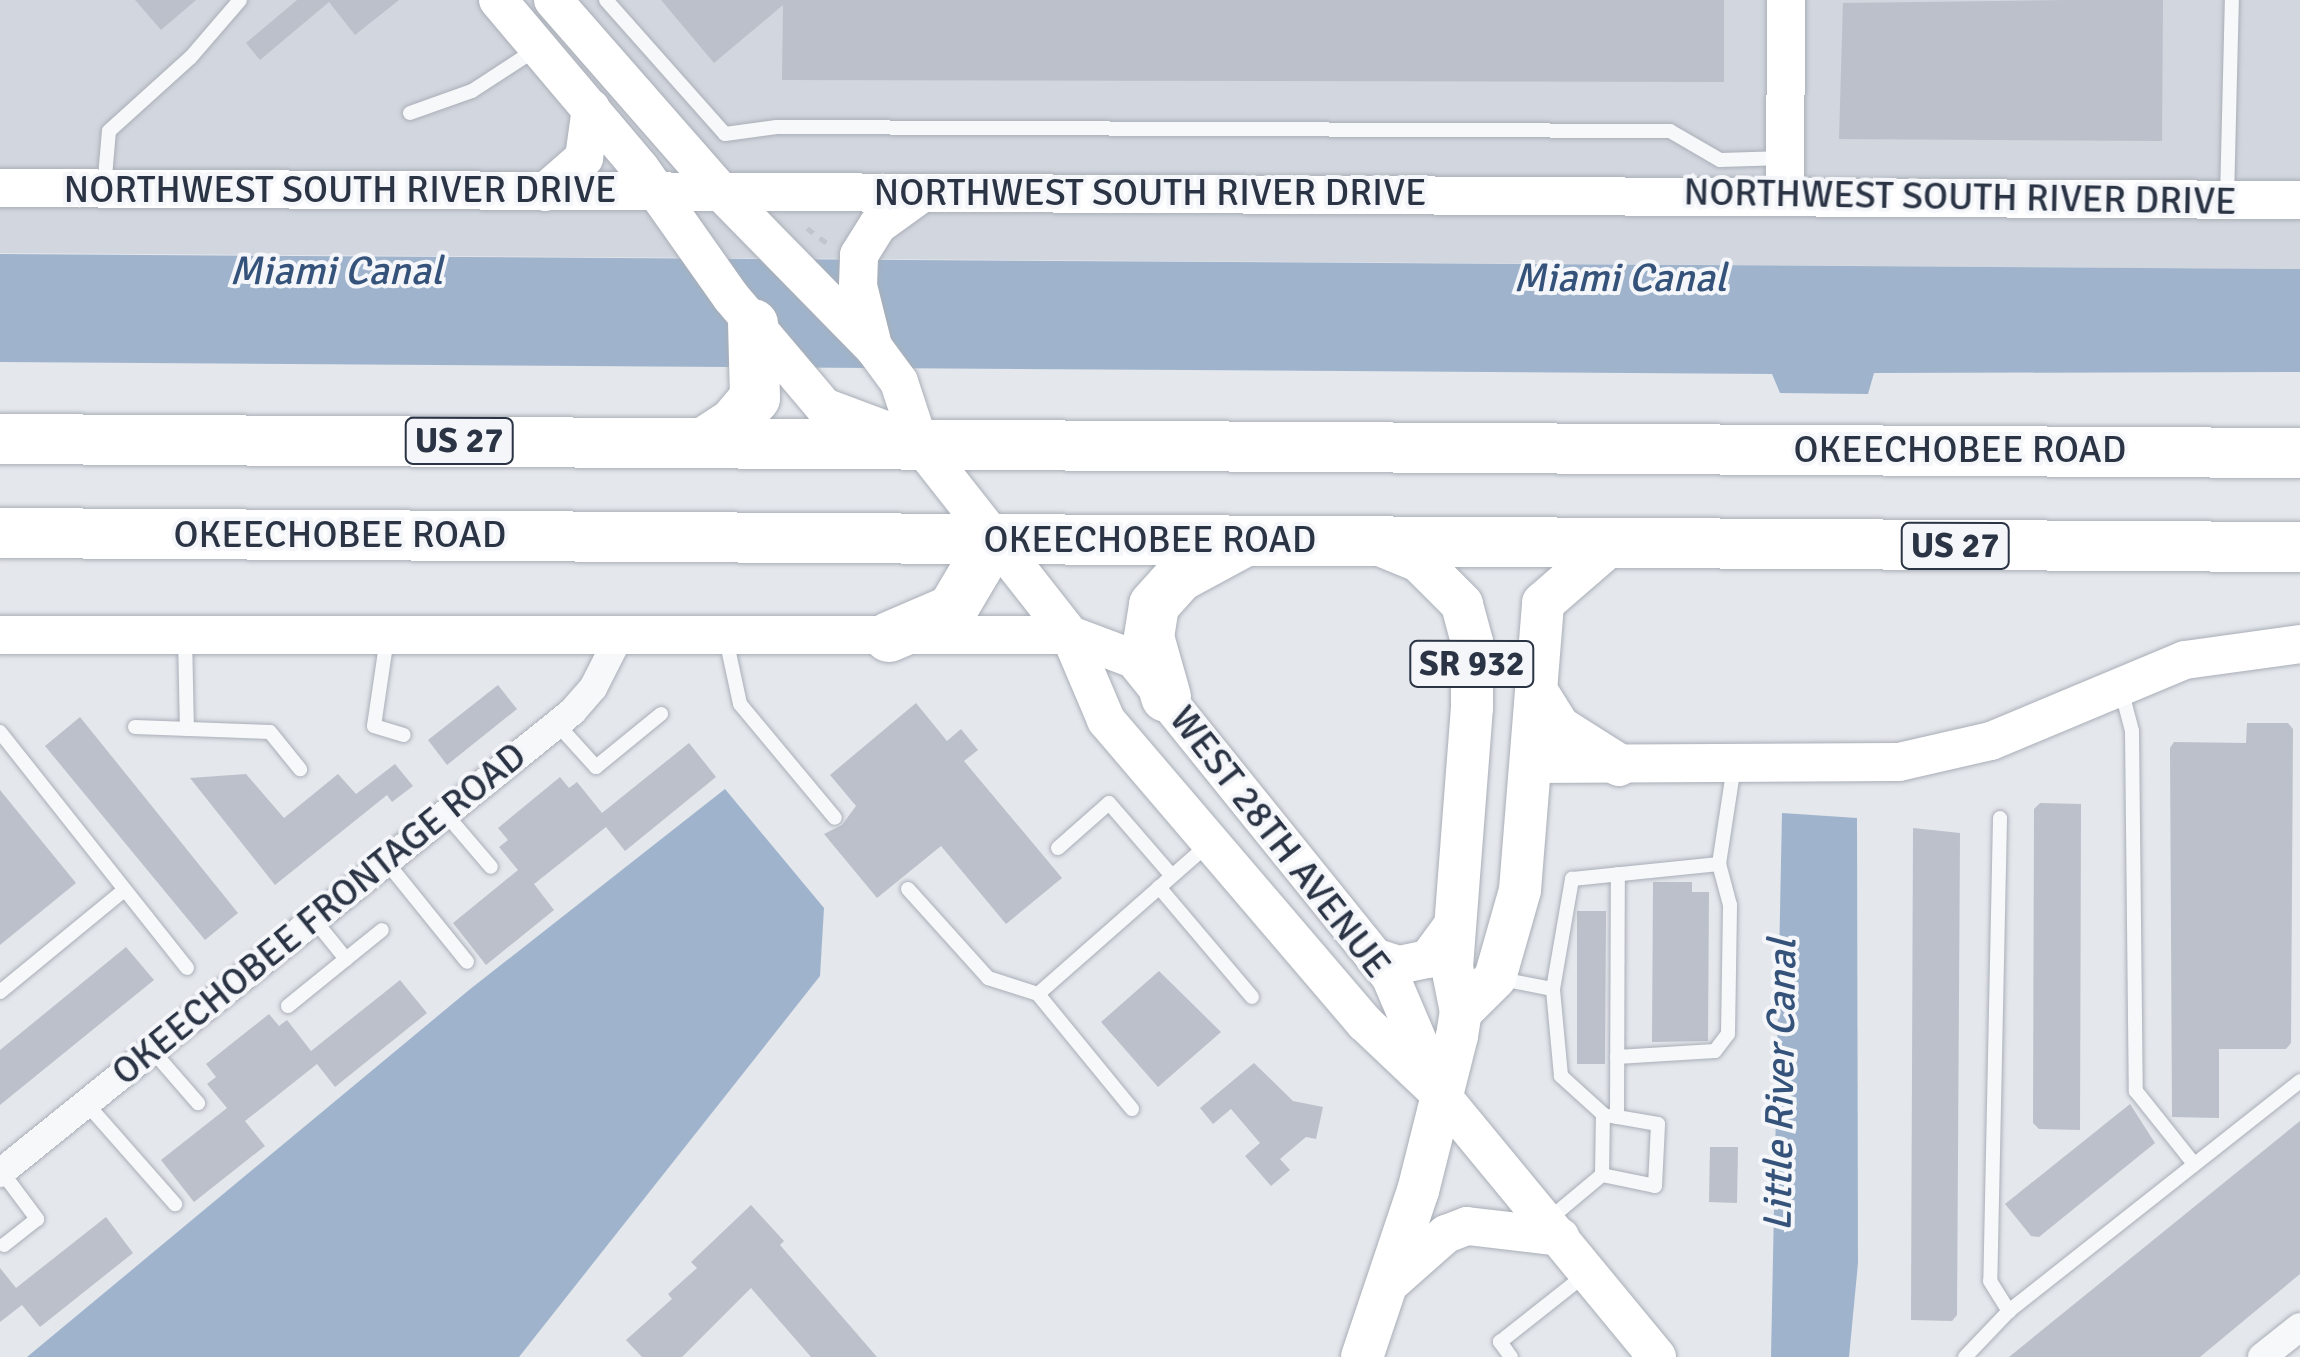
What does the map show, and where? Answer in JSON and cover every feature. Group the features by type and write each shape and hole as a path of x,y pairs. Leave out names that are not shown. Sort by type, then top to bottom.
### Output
{"highway":[{"path":"705,442 747,410 777,376 753,324"},
{"name":"OKEECHOBEE ROAD","path":"0,439 2300,453"},
{"name":"OKEECHOBEE ROAD","path":"0,533 2300,547"},
{"path":"889,637 952,610 994,539"},
{"path":"1166,697 1149,638 1154,605 1178,578 1246,540"}],"main road":[{"name":"SR 932","path":"1362,1357 1442,1096 1461,1012 1452,967 1472,708 1468,617 1438,574 1370,541"},
{"name":"SR 932","path":"1461,1012 1495,978 1520,890 1543,603 1610,545"},
{"path":"1536,690 1559,727 1620,765"},
{"path":"1462,840 1488,801 1533,764"}],"street":[{"path":"498,0 591,108 753,324"},
{"name":"WEST 28TH AVENUE","path":"554,0 723,194 799,242 899,382 918,442 1070,636 1106,720 1365,1024 1442,1096 1657,1357"},
{"path":"1785,176 1786,0"},
{"path":"545,192 584,158 591,108"},
{"name":"NORTHWEST SOUTH RIVER DRIVE","path":"0,188 922,193 1785,176 2300,200"},
{"path":"874,348 858,286 859,255 878,224 922,193"},
{"path":"777,376 824,407 918,442"},
{"path":"0,635 726,640 1070,636"},
{"name":"WEST 28TH AVENUE","path":"1070,636 1134,659 1166,697 1391,978 1442,1096"},
{"name":"OKEECHOBEE FRONTAGE ROAD","path":"1,1172 312,916 557,724 593,688 618,639"},
{"path":"1533,764 1734,766 1933,756 1991,741 2120,683 2185,660 2300,644"},
{"path":"1211,842 1229,839 1263,852 1338,912"},
{"path":"1374,958 1399,964 1428,959 1455,922"},
{"path":"1386,1287 1446,1234 1467,1226 1553,1230"},
{"path":"2262,1357 2300,1327"}],"lane":[{"path":"104,189 110,131 192,58 240,0"},
{"path":"606,0 726,134 777,127 1670,131 1720,160 1785,176"},
{"path":"2227,199 2232,0"},
{"path":"410,113 472,91 538,47"},
{"path":"185,636 187,729"},
{"path":"387,638 374,726 404,735"},
{"path":"726,640 740,704 836,818"},
{"path":"2120,683 2132,730 2136,1091 2194,1164"},
{"path":"557,724 596,767 660,714"},
{"path":"135,728 270,732 300,769"},
{"path":"0,732 187,968"},
{"path":"1618,1057 1714,1052 1728,1034 1732,953 1719,864 1734,766"},
{"path":"1058,848 1108,803 1172,876"},
{"path":"444,812 491,867"},
{"path":"2000,818 1990,1281 2009,1311"},
{"path":"1038,994 1211,842"},
{"path":"383,859 467,962"},
{"path":"1602,1175 1655,1186 1658,1124 1610,1116 1561,1076 1553,989 1572,879 1719,864"},
{"path":"1553,1230 1602,1175 1618,1057 1618,874"},
{"path":"1159,887 1252,997"},
{"path":"908,888 988,978 1038,994 1132,1109"},
{"path":"0,992 124,892"},
{"path":"312,916 346,959"},
{"path":"288,1006 382,930"},
{"path":"1495,978 1553,989"},
{"path":"150,1049 198,1103"},
{"path":"1964,1357 2009,1311 2300,1081"},
{"path":"85,1102 175,1204"},
{"path":"1,1172 37,1219 4,1245"},
{"path":"1511,1357 1500,1342 1588,1272"}],"path":[{"path":"799,242 839,248"}],"shaded area":[{"path":"0,0 2300,0 2300,269 0,253"}],"water":[{"name":"Miami Canal","path":"0,254 2300,269 2300,372 1874,373 1868,394 1780,393 1772,374 0,362"},
{"path":"725,789 824,908 820,976 519,1357 27,1357 469,990"},
{"name":"Little River Canal","path":"1782,813 1857,818 1858,1263 1849,1357 1771,1357"}],"building":[{"path":"135,0 196,0 161,30"},
{"path":"297,0 399,0 355,35 329,2 260,60 246,43"},
{"path":"661,0 1724,0 1724,82 782,80 783,5 714,63"},
{"path":"2163,0 2162,141 1839,139 1843,3"},
{"path":"498,685 517,709 447,765 428,740"},
{"path":"916,703 947,741 961,729 978,750 964,761 1062,878 1006,924 941,846 877,898 824,834 842,825 856,806 830,775"},
{"path":"80,717 238,913 205,940 45,746"},
{"path":"2247,723 2288,723 2293,729 2291,1043 2286,1049 2219,1049 2219,1118 2172,1117 2170,748 2174,742 2246,743"},
{"path":"689,743 716,777 625,851 606,827 534,884 554,910 486,965 453,923 518,870 499,847 508,840 498,828 560,777 569,788 577,782 602,813"},
{"path":"395,764 413,786 392,802 387,795 275,885 190,778 246,774 284,818 338,774 356,794"},
{"path":"0,790 76,883 0,945"},
{"path":"2040,803 2081,804 2080,1130 2039,1129 2033,1123 2034,809"},
{"path":"1913,828 1960,833 1957,1315 1952,1321 1911,1320"},
{"path":"1653,882 1692,882 1692,892 1709,892 1708,1041 1652,1042"},
{"path":"1577,911 1606,911 1605,1064 1577,1064"},
{"path":"126,947 154,980 0,1105 0,1050"},
{"path":"1159,971 1221,1032 1158,1087 1101,1022"},
{"path":"400,980 427,1013 335,1087 317,1064 245,1121 265,1146 194,1202 161,1160 227,1108 207,1084 216,1077 206,1064 269,1014 279,1026 287,1020 311,1051"},
{"path":"1254,1063 1293,1101 1323,1107 1316,1139 1306,1137 1280,1159 1290,1170 1271,1186 1245,1156 1260,1143 1231,1109 1213,1124 1200,1108"},
{"path":"2130,1104 2155,1143 2039,1237 2031,1236 2005,1204"},
{"path":"2300,1121 2300,1274 2200,1357 2009,1357"},
{"path":"1710,1147 1738,1147 1737,1203 1709,1202"},
{"path":"751,1205 784,1241 780,1245 877,1357 811,1357 751,1288 682,1357 642,1357 626,1340 672,1299 668,1294 697,1268 691,1262"},
{"path":"106,1217 133,1253 40,1327 22,1305 0,1322 0,1268 16,1288"}]}
